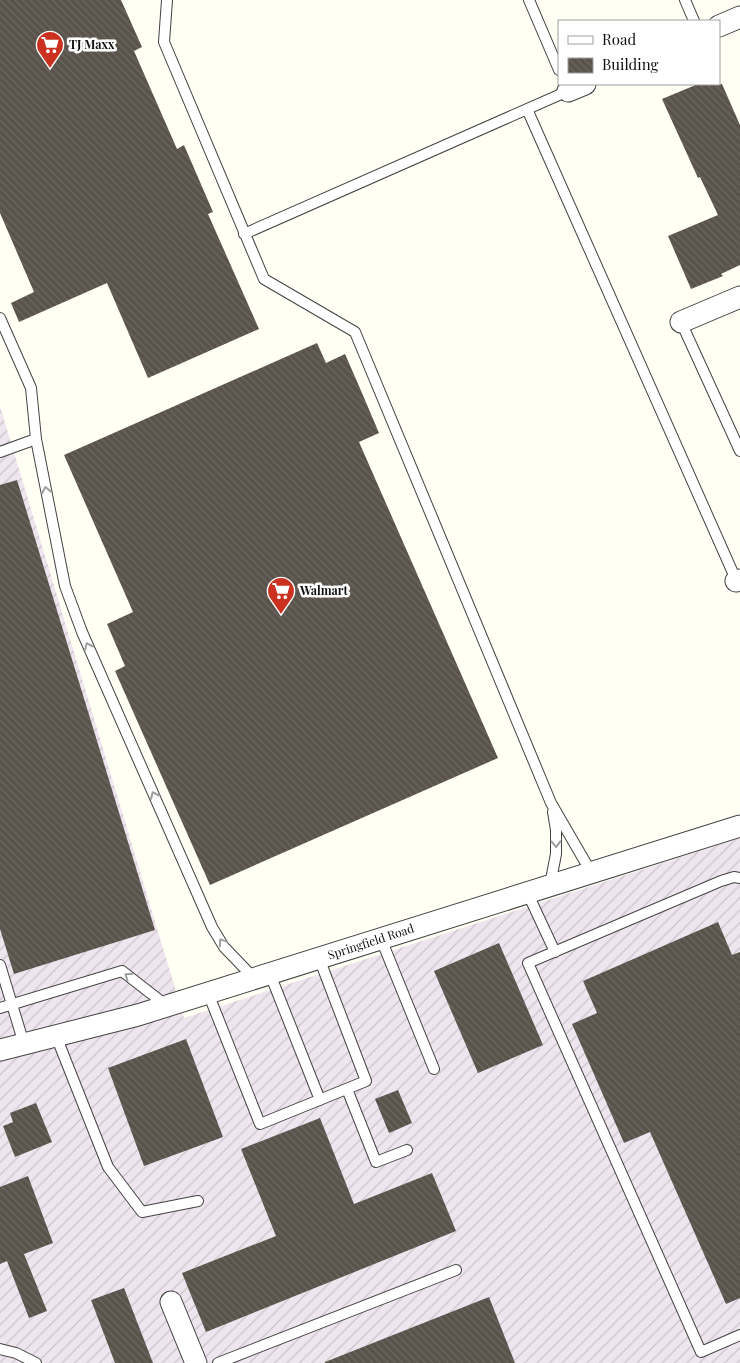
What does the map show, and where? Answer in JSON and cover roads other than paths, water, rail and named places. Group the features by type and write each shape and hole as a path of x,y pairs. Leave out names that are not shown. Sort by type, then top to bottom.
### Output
{"street":[{"path":"720,26 740,17"},
{"path":"681,322 740,297"},
{"name":"Springfield Road","path":"0,1050 138,1015 740,826"},
{"path":"171,1302 196,1363"}],"lane":[{"path":"167,0 164,42 264,279 355,332 551,803 591,872"},
{"path":"529,0 558,68"},
{"path":"684,0 694,20"},
{"path":"244,234 528,109 572,86"},
{"path":"528,109 739,584"},
{"path":"0,318 31,388 36,439 65,586 82,632 212,927 224,947 262,976 320,1100"},
{"path":"681,322 740,451"},
{"path":"0,452 36,439"},
{"path":"550,885 556,854 556,830 551,803"},
{"path":"740,878 734,877 721,880 528,963 702,1352 740,1335"},
{"path":"527,892 555,952"},
{"path":"381,939 434,1069"},
{"path":"208,993 260,1124 366,1081 319,958"},
{"path":"0,965 24,1044"},
{"path":"0,1008 122,971 166,1006"},
{"path":"56,1036 108,1167 142,1212 198,1201"},
{"path":"347,1089 376,1162 407,1150"},
{"path":"218,1363 456,1270"},
{"path":"0,1349 16,1353 36,1363"}],"place":[{"name":"TJ Maxx","path":"50,69"},
{"name":"Walmart","path":"281,615"}]}
